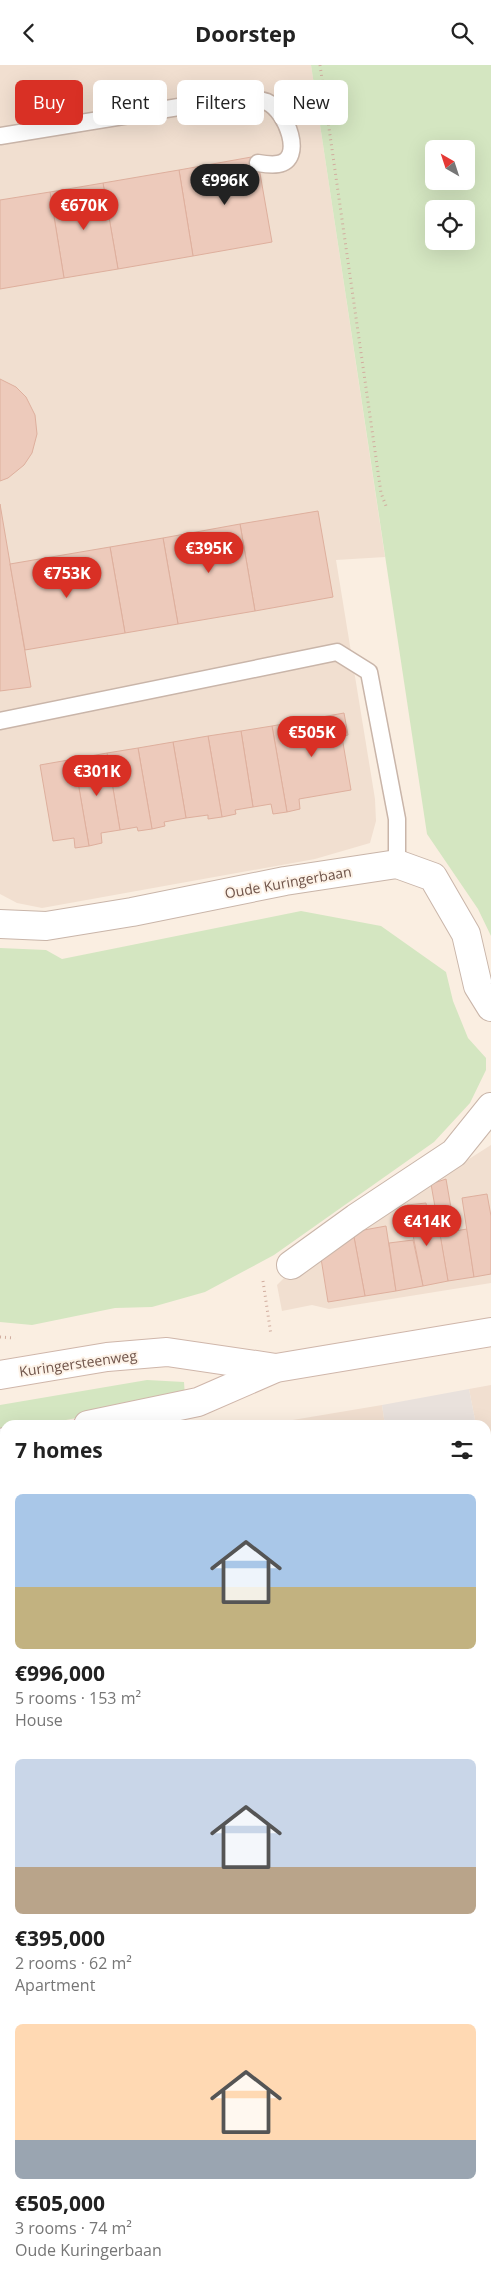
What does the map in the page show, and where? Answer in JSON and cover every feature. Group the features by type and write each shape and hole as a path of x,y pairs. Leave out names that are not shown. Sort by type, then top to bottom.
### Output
{"street":[{"name":"Oude Kuringerbaan","path":"0,924 46,926 132,912 285,881 397,864 433,877 466,934 478,986 491,1007"},
{"path":"291,1265 356,1218 454,1153 491,1107"},
{"name":"Kuringersteenweg","path":"112,1420 198,1402 276,1368 491,1332"},
{"name":"Kuringersteenweg","path":"0,1375 107,1357 167,1352 276,1368"}],"lane":[{"path":"0,137 240,97 268,102 287,121 293,142 287,160 279,165 258,163"},
{"path":"0,721 337,652 369,672 397,819 397,864"}],"path":[{"path":"320,65 379,483 386,506"},
{"path":"276,1368 262,1281 291,1265"}],"shaded area":[{"path":"0,65 311,65 313,80 274,80 274,125 320,125 385,557 336,560 375,799 376,821 370,843 315,859 42,908 17,903 0,894"},
{"path":"491,1145 491,1283 329,1309 312,1305 282,1311 277,1285 287,1275"},
{"path":"491,1385 491,1420 475,1420 469,1389"},
{"path":"469,1389 475,1420 384,1420 382,1405"},
{"path":"382,1405 384,1420 293,1420"}],"green space":[{"path":"311,65 491,65 491,936 478,909 427,834 320,125 348,125 348,80 313,80"},
{"path":"301,911 381,926 446,972 453,1001 468,1038 486,1058 486,1070 470,1103 434,1142 274,1255 205,1292 152,1307 115,1308 32,1325 0,1322 0,948 46,950 62,959"},
{"path":"147,1380 184,1382 185,1397 66,1420 0,1420 0,1405"}],"building":[{"path":"257,156 272,242 193,256 179,170"},
{"path":"179,170 193,256 118,269 103,183"},
{"path":"103,183 118,269 64,278 50,192"},
{"path":"50,192 64,278 0,289 0,200"},
{"path":"0,379 16,387 26,397 35,415 37,434 32,453 24,465 8,478 0,481"},
{"path":"0,504 31,687 0,691"},
{"path":"318,511 333,597 255,611 240,524"},
{"path":"240,524 255,611 178,624 163,538"},
{"path":"163,538 178,624 125,633 110,547"},
{"path":"110,547 125,633 25,650 10,564"},
{"path":"344,713 348,735 342,737 351,790 299,799 300,809 287,812 272,726"},
{"path":"272,726 287,812 273,814 271,804 253,807 241,731"},
{"path":"241,731 253,807 235,810 236,814 222,817 208,736"},
{"path":"208,736 222,817 208,819 208,815 186,818 173,742"},
{"path":"173,742 186,818 164,822 165,826 152,829 138,748"},
{"path":"138,748 152,829 138,831 137,827 120,830 107,753"},
{"path":"107,753 120,830 101,833 102,843 89,846 74,759"},
{"path":"74,759 89,846 75,848 74,838 53,841 40,765"},
{"path":"446,1179 455,1231 467,1229 474,1277 448,1281 431,1184"},
{"path":"487,1194 491,1216 491,1274 474,1277 462,1198"},
{"path":"426,1203 432,1235 440,1234 448,1281 423,1286 407,1205"},
{"path":"386,1226 396,1291 365,1296 353,1232"},
{"path":"354,1237 365,1296 328,1302 320,1252 342,1239"},
{"path":"413,1240 423,1286 396,1291 389,1243"}]}
